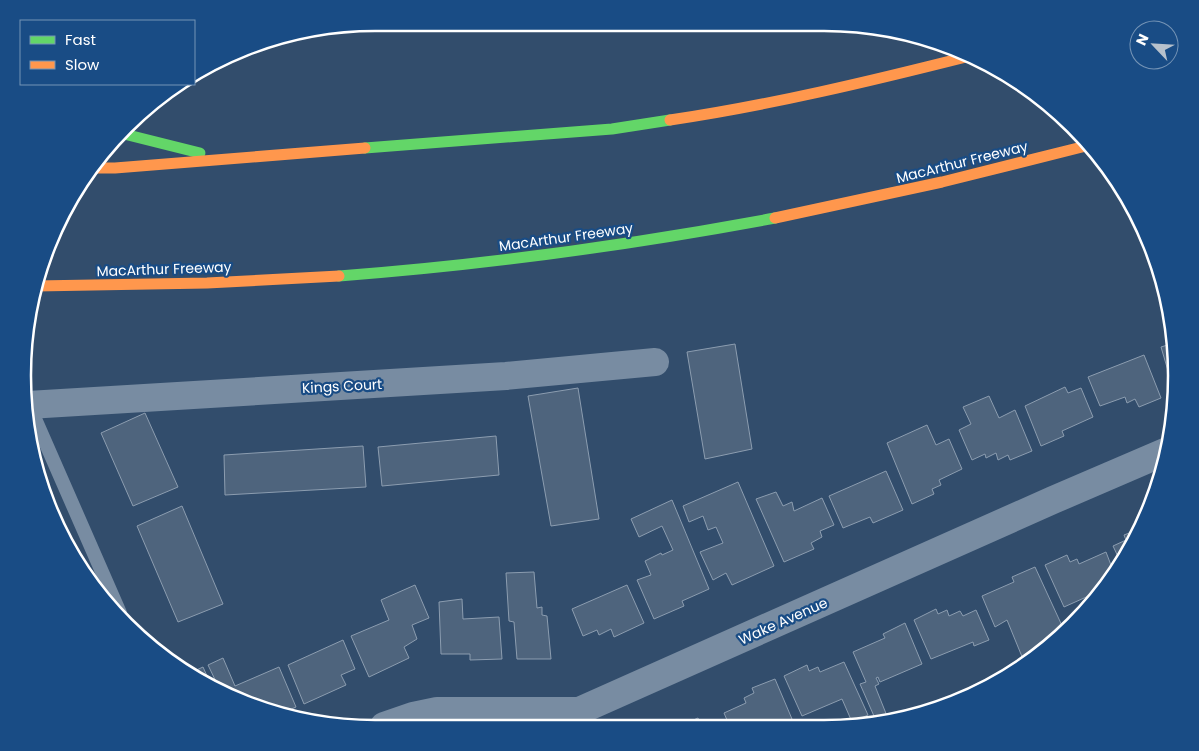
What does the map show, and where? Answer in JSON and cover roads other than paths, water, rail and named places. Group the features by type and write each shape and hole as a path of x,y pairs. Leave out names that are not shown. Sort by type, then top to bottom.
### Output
{"highway":[{"path":"101,168 612,129 745,108 868,82 959,59"},
{"path":"129,135 221,159"},
{"name":"MacArthur Freeway","path":"43,286 230,282 348,275 490,262 624,244 751,223 892,195 1081,147"}],"street":[{"name":"Kings Court","path":"33,405 498,377 655,362"},
{"name":"Wake Avenue","path":"401,720 437,711 582,719 1053,500 1158,455"}],"lane":[{"path":"34,415 114,599"}]}
